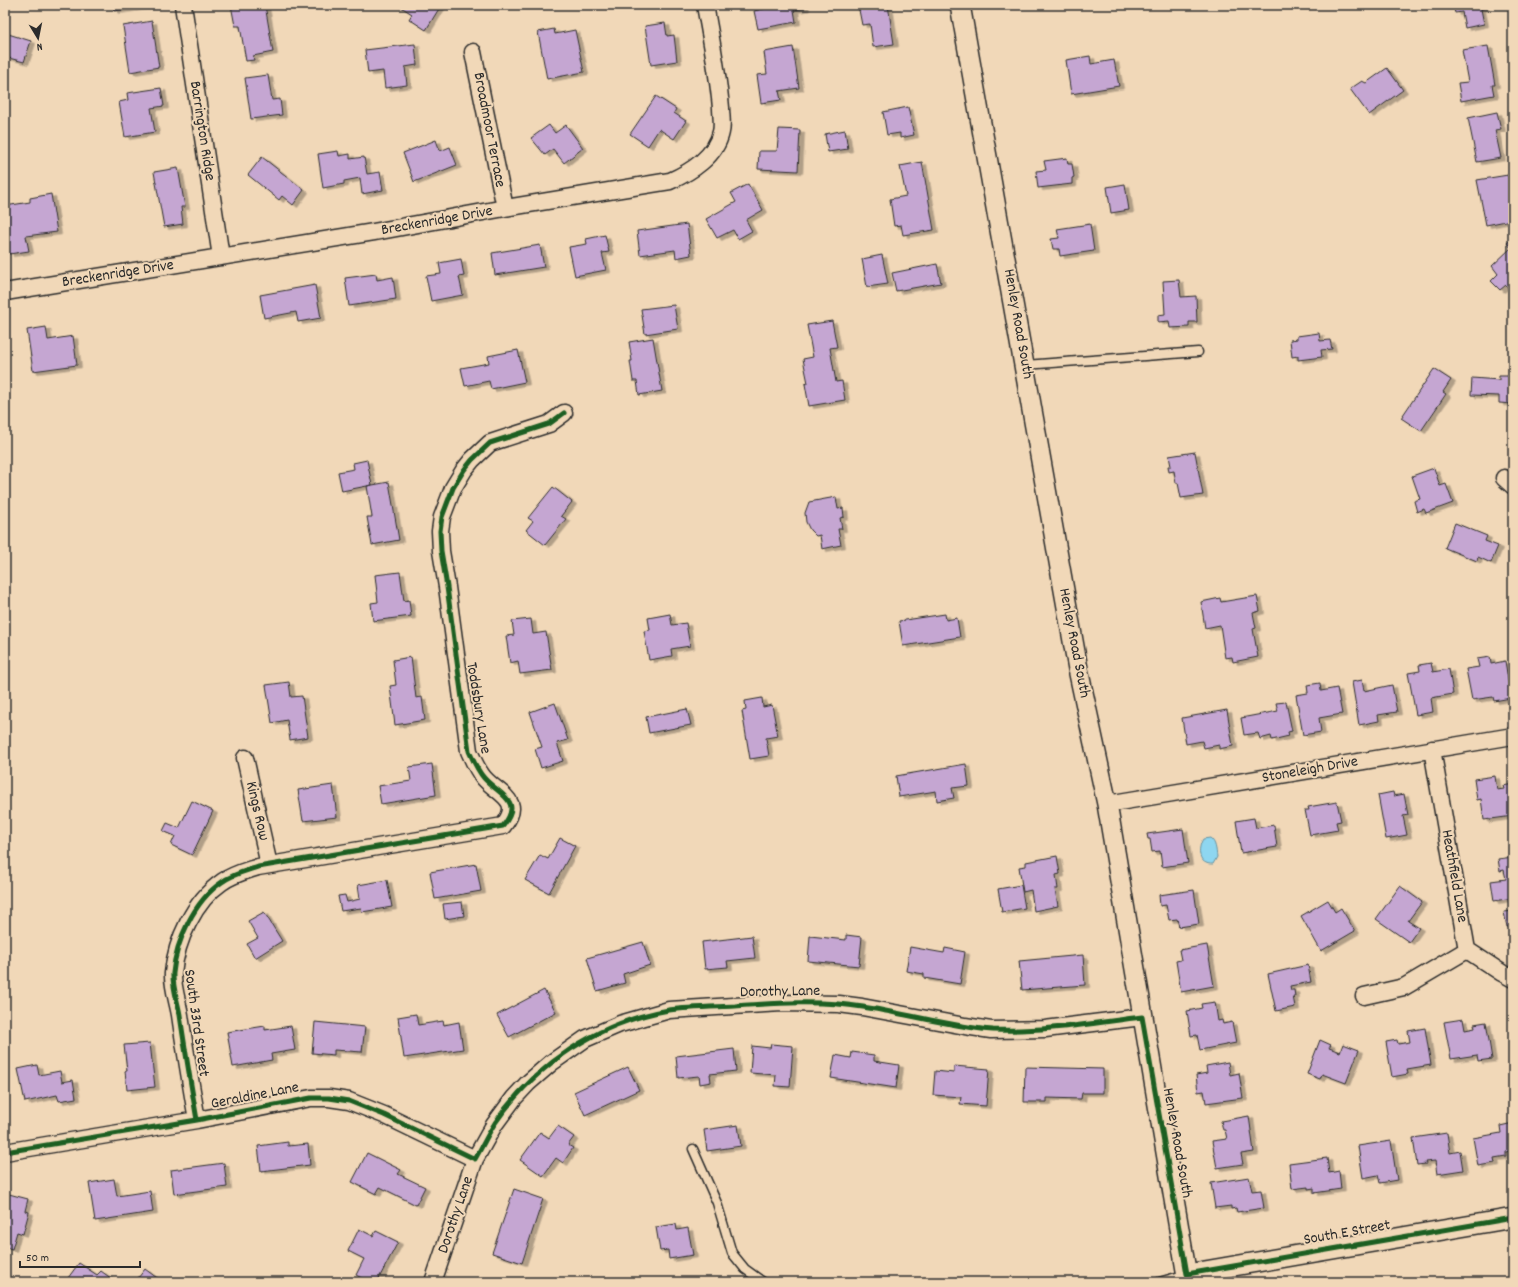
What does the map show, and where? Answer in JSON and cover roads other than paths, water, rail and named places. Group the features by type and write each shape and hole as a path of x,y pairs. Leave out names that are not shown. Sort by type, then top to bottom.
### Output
{"street":[{"name":"Barrington Ridge","path":"183,5 221,257"},
{"name":"Breckenridge Drive","path":"5,292 380,231 505,208 670,181 697,167 714,147 721,132 720,95 705,5"},
{"name":"Henley Road South","path":"960,5 1078,669 1107,804 1187,1278"},
{"name":"Broadmoor Terrace","path":"473,52 505,208"},
{"name":"Toddsbury Lane","path":"176,954 181,938 199,905 211,891 222,882 239,873 270,865 503,826 511,817 509,800 491,786 483,777 469,751 441,552 440,531 442,517 453,488 472,460 490,444 549,424 564,412"},
{"name":"Stoneleigh Drive","path":"1107,804 1513,736"},
{"name":"Heathfield Lane","path":"1432,749 1467,950"},
{"name":"Kings Row","path":"245,758 270,865"},
{"path":"1364,996 1404,987 1467,950 1502,974 1513,979"},
{"name":"South 33rd Street","path":"176,954 173,975 197,1120"},
{"name":"Dorothy Lane","path":"433,1282 475,1159 494,1125 514,1098 528,1083 551,1063 585,1039 620,1024 669,1010 782,1003 839,1004 991,1030 1045,1029 1142,1017"},
{"name":"Geraldine Lane","path":"5,1152 197,1120 310,1098 329,1098 349,1101 384,1115 475,1159"},
{"name":"South E Street","path":"1187,1278 1513,1218"}],"lane":[{"path":"1025,365 1198,352"},
{"path":"693,1149 717,1203 732,1253 745,1269 762,1282"},
{"path":"1159,1282 1187,1278"}],"water":[{"path":"1210,838 1215,844 1217,857 1213,864 1204,862 1200,856 1200,847 1203,839"}]}
